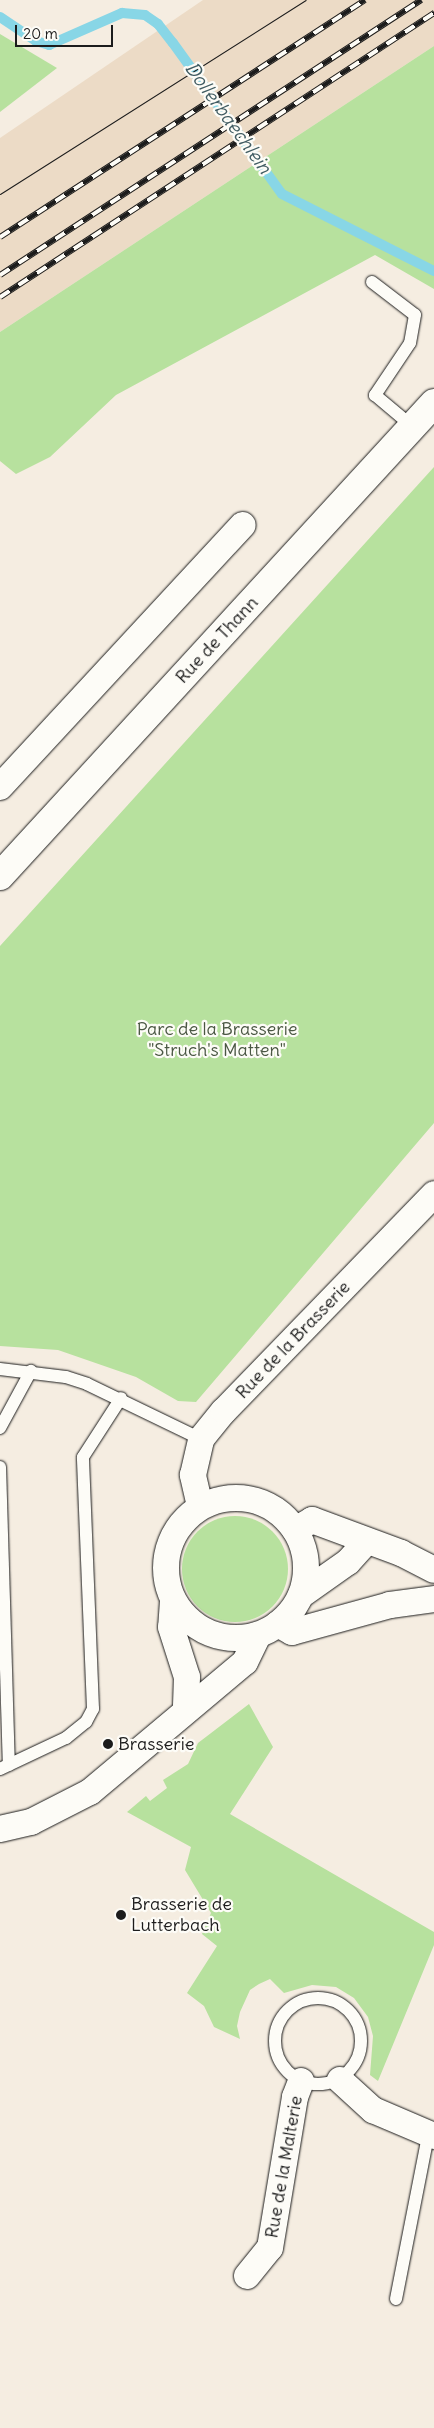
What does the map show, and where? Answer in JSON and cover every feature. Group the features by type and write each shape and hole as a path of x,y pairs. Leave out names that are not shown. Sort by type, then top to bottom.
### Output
{"main road":[{"name":"Rue de Thann","path":"0,876 434,403"}],"street":[{"path":"0,787 242,525"},
{"name":"Rue de la Brasserie","path":"200,1506 193,1475 201,1439 224,1411 434,1194"},
{"path":"301,1594 306,1573 304,1550 295,1530 281,1514 263,1502 242,1497 220,1499 200,1506 180,1526 165,1559 166,1581 173,1601 185,1617 200,1629 219,1637 239,1639 268,1630 292,1632 390,1605 434,1599"},
{"path":"295,1530 312,1520 367,1540 434,1570"},
{"path":"0,1829 31,1822 90,1792 186,1709 245,1662 268,1630 301,1594 348,1562 367,1540"},
{"path":"173,1601 171,1627 187,1677 186,1709"},
{"path":"340,2080 356,2098 373,2110 431,2136"},
{"name":"Rue de la Malterie","path":"247,2276 270,2248 294,2097 301,2081"}],"lane":[{"path":"372,282 416,316 410,343 374,395 413,427"},
{"path":"0,1369 31,1371 66,1377 121,1398 201,1439"},
{"path":"0,1428 31,1371"},
{"path":"0,1468 4,1767 66,1738 86,1722 93,1709 83,1457 121,1398"},
{"path":"316,1997 335,2000 351,2012 361,2029 362,2048 356,2064 340,2080 321,2085 301,2081 286,2071 276,2054 275,2034 282,2016 297,2002 316,1997"},
{"path":"396,2299 431,2136"}],"shaded area":[{"path":"203,0 434,0 434,46 0,332 0,138"}],"green space":[{"path":"0,34 57,68 0,112"},
{"path":"434,46 434,289 375,255 116,395 50,457 16,474 0,461 0,332"},
{"name":"Parc de la Brasserie \"Struch's Matten\"","path":"434,467 434,1123 196,1402 178,1401 136,1377 58,1350 0,1346 0,946"},
{"path":"235,1516 255,1520 272,1532 284,1549 288,1569 284,1589 272,1606 255,1618 235,1622 215,1618 198,1606 186,1589 182,1569 186,1549 198,1532 215,1520"},
{"path":"249,1704 273,1747 230,1814 434,1932 434,1945 378,2081 370,2075 373,2036 368,2017 354,1998 336,1987 312,1985 284,1993 270,1979 259,1984 250,1990 240,2012 237,2026 240,2039 214,2027 204,2006 187,1993 217,1946 202,1934 211,1913 185,1870 191,1847 127,1812 146,1796 150,1801 167,1788 163,1780 188,1764 198,1743"}],"waterway":[{"name":"Dollerbaechlein","path":"0,17 36,41 49,45 122,13 145,15 158,24 173,43 282,194 434,271"}],"tram line":[{"path":"0,194 306,0"}],"railway":[{"path":"0,237 365,0"},
{"path":"0,275 421,0"},
{"path":"0,297 434,13"}],"place":[{"name":"Brasserie","path":"108,1744"},
{"name":"Brasserie de Lutterbach","path":"121,1915"}]}
